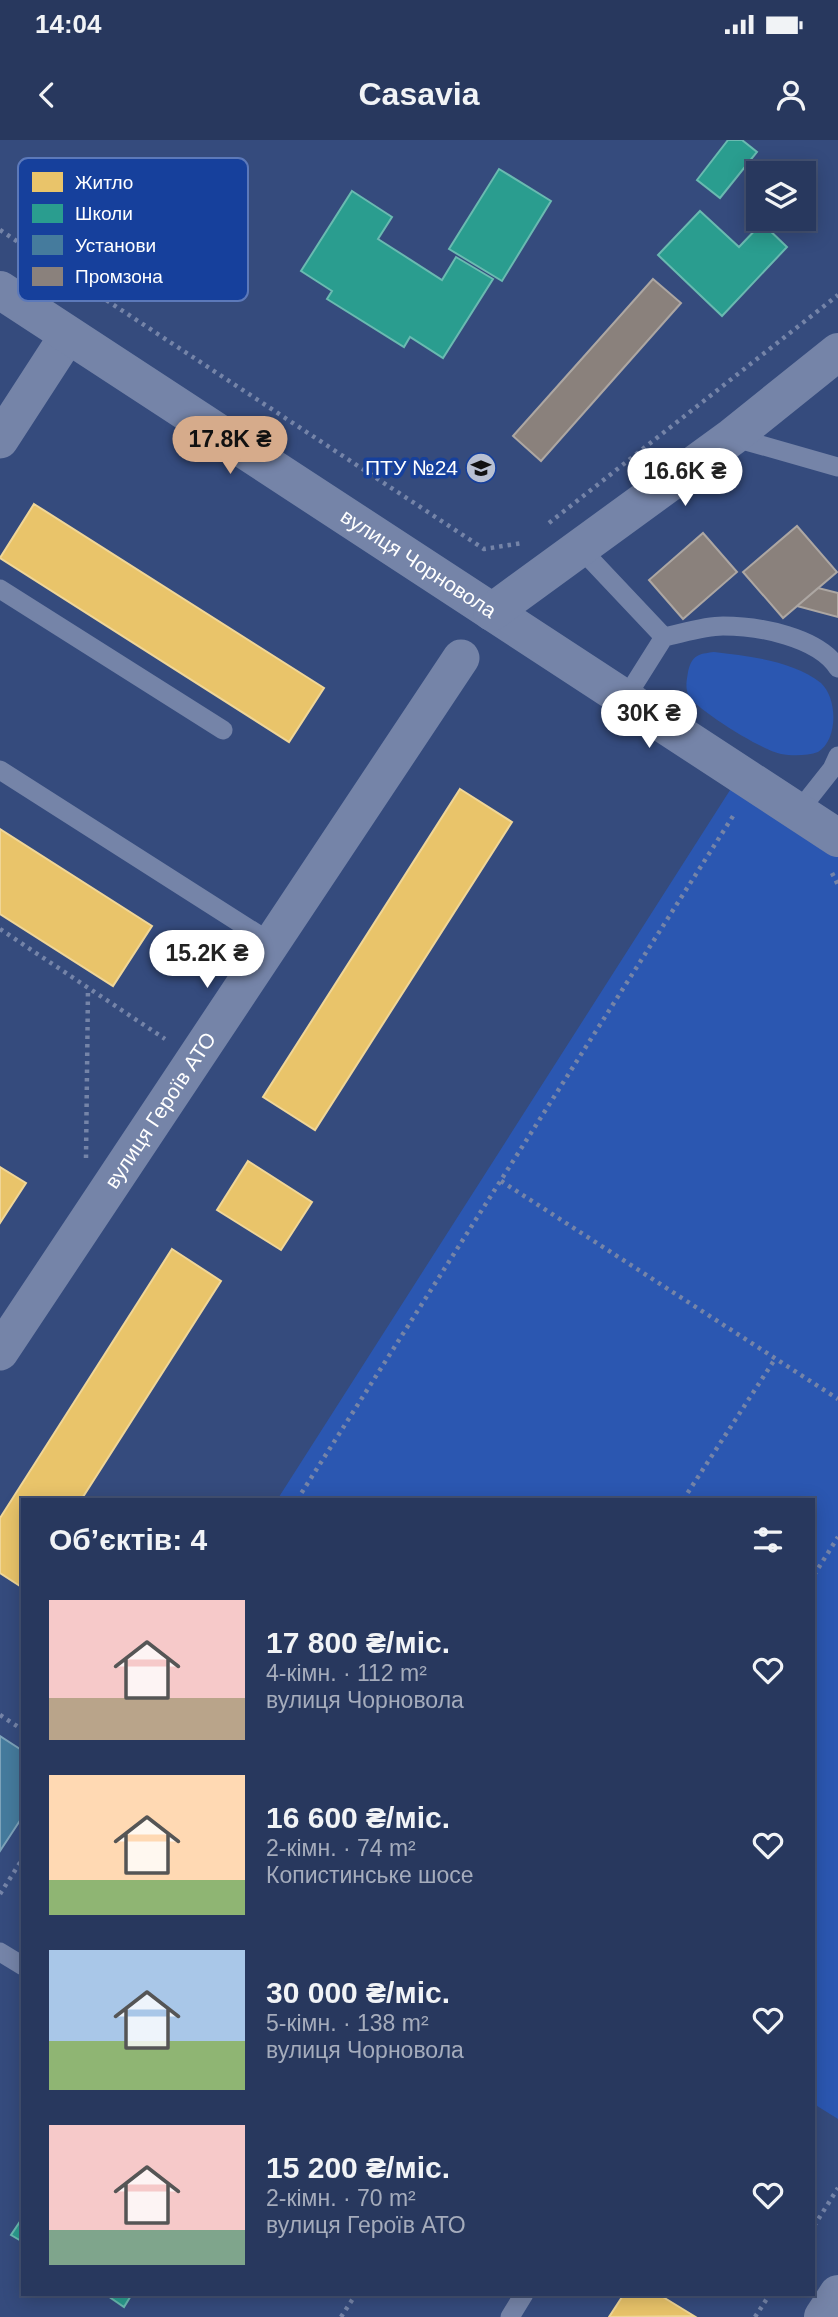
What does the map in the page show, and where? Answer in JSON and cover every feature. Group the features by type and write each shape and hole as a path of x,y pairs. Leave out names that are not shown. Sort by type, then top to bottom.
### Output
{"street":[{"name":"вулиця Чорновола","path":"0,290 838,838"},
{"path":"0,440 68,335"},
{"path":"492,612 732,437 838,352"},
{"name":"вулиця Героїв АТО","path":"0,1352 461,658"},
{"path":"823,2317 838,2294"}],"lane":[{"path":"732,437 838,467"},
{"path":"580,548 664,637"},
{"path":"0,589 223,730"},
{"path":"625,699 664,637 722,626 768,631 804,641 831,658 838,668"},
{"path":"798,812 832,769 838,756"},
{"path":"0,770 273,944"},
{"path":"0,1952 21,1965"},
{"path":"510,2317 523,2296"}],"path":[{"path":"0,230 18,242"},
{"path":"542,528 838,295"},
{"path":"108,301 484,549 520,545 531,537"},
{"path":"298,1498 736,812"},
{"path":"0,929 195,1059"},
{"path":"86,1169 88,988"},
{"path":"500,1181 838,1399"},
{"path":"684,1498 775,1359"},
{"path":"815,1573 838,1537"},
{"path":"0,1715 21,1729"},
{"path":"0,1894 21,1861"},
{"path":"815,2224 838,2188"},
{"path":"341,2317 355,2296"},
{"path":"755,2317 769,2296"}],"shaded area":[{"path":"714,652 784,665 821,683 827,690 833,709 832,729 825,746 818,752 809,754 781,754 745,737 702,709 688,694 688,672 696,656"},
{"path":"732,787 838,856 838,2119 815,2105 815,1498 278,1498"}],"building: Житло":[{"path":"34,504 324,688 289,742 0,558"},
{"path":"460,789 512,822 315,1130 263,1097"},
{"path":"0,829 152,926 113,986 0,914"},
{"path":"248,1161 312,1202 281,1250 217,1210"},
{"path":"0,1167 26,1183 0,1223"},
{"path":"172,1249 221,1281 82,1498 21,1498 21,1587 0,1573 0,1518"},
{"path":"623,2296 664,2296 694,2316 609,2317"}],"building: Школи":[{"path":"728,140 742,140 757,152 750,161 746,161 746,166 720,198 697,180"},
{"path":"499,169 551,201 502,281 449,249"},
{"path":"352,191 392,217 378,239 442,280 456,257 493,279 443,358 410,337 404,347 327,299 332,291 301,271"},
{"path":"700,211 739,247 754,231 770,231 787,247 722,316 658,255"},
{"path":"21,2220 21,2241 11,2235"},
{"path":"108,2296 131,2296 124,2307"}],"building: Установи":[{"path":"0,1736 21,1750 21,1819 0,1851"}],"building: Промзона":[{"path":"653,279 681,303 541,461 513,436"},
{"path":"797,526 837,572 783,618 743,572"},
{"path":"703,533 737,572 683,619 649,580"},
{"path":"818,588 838,593 838,617 797,606"}],"place":[{"name":"ПТУ №24","path":"481,468"}]}
